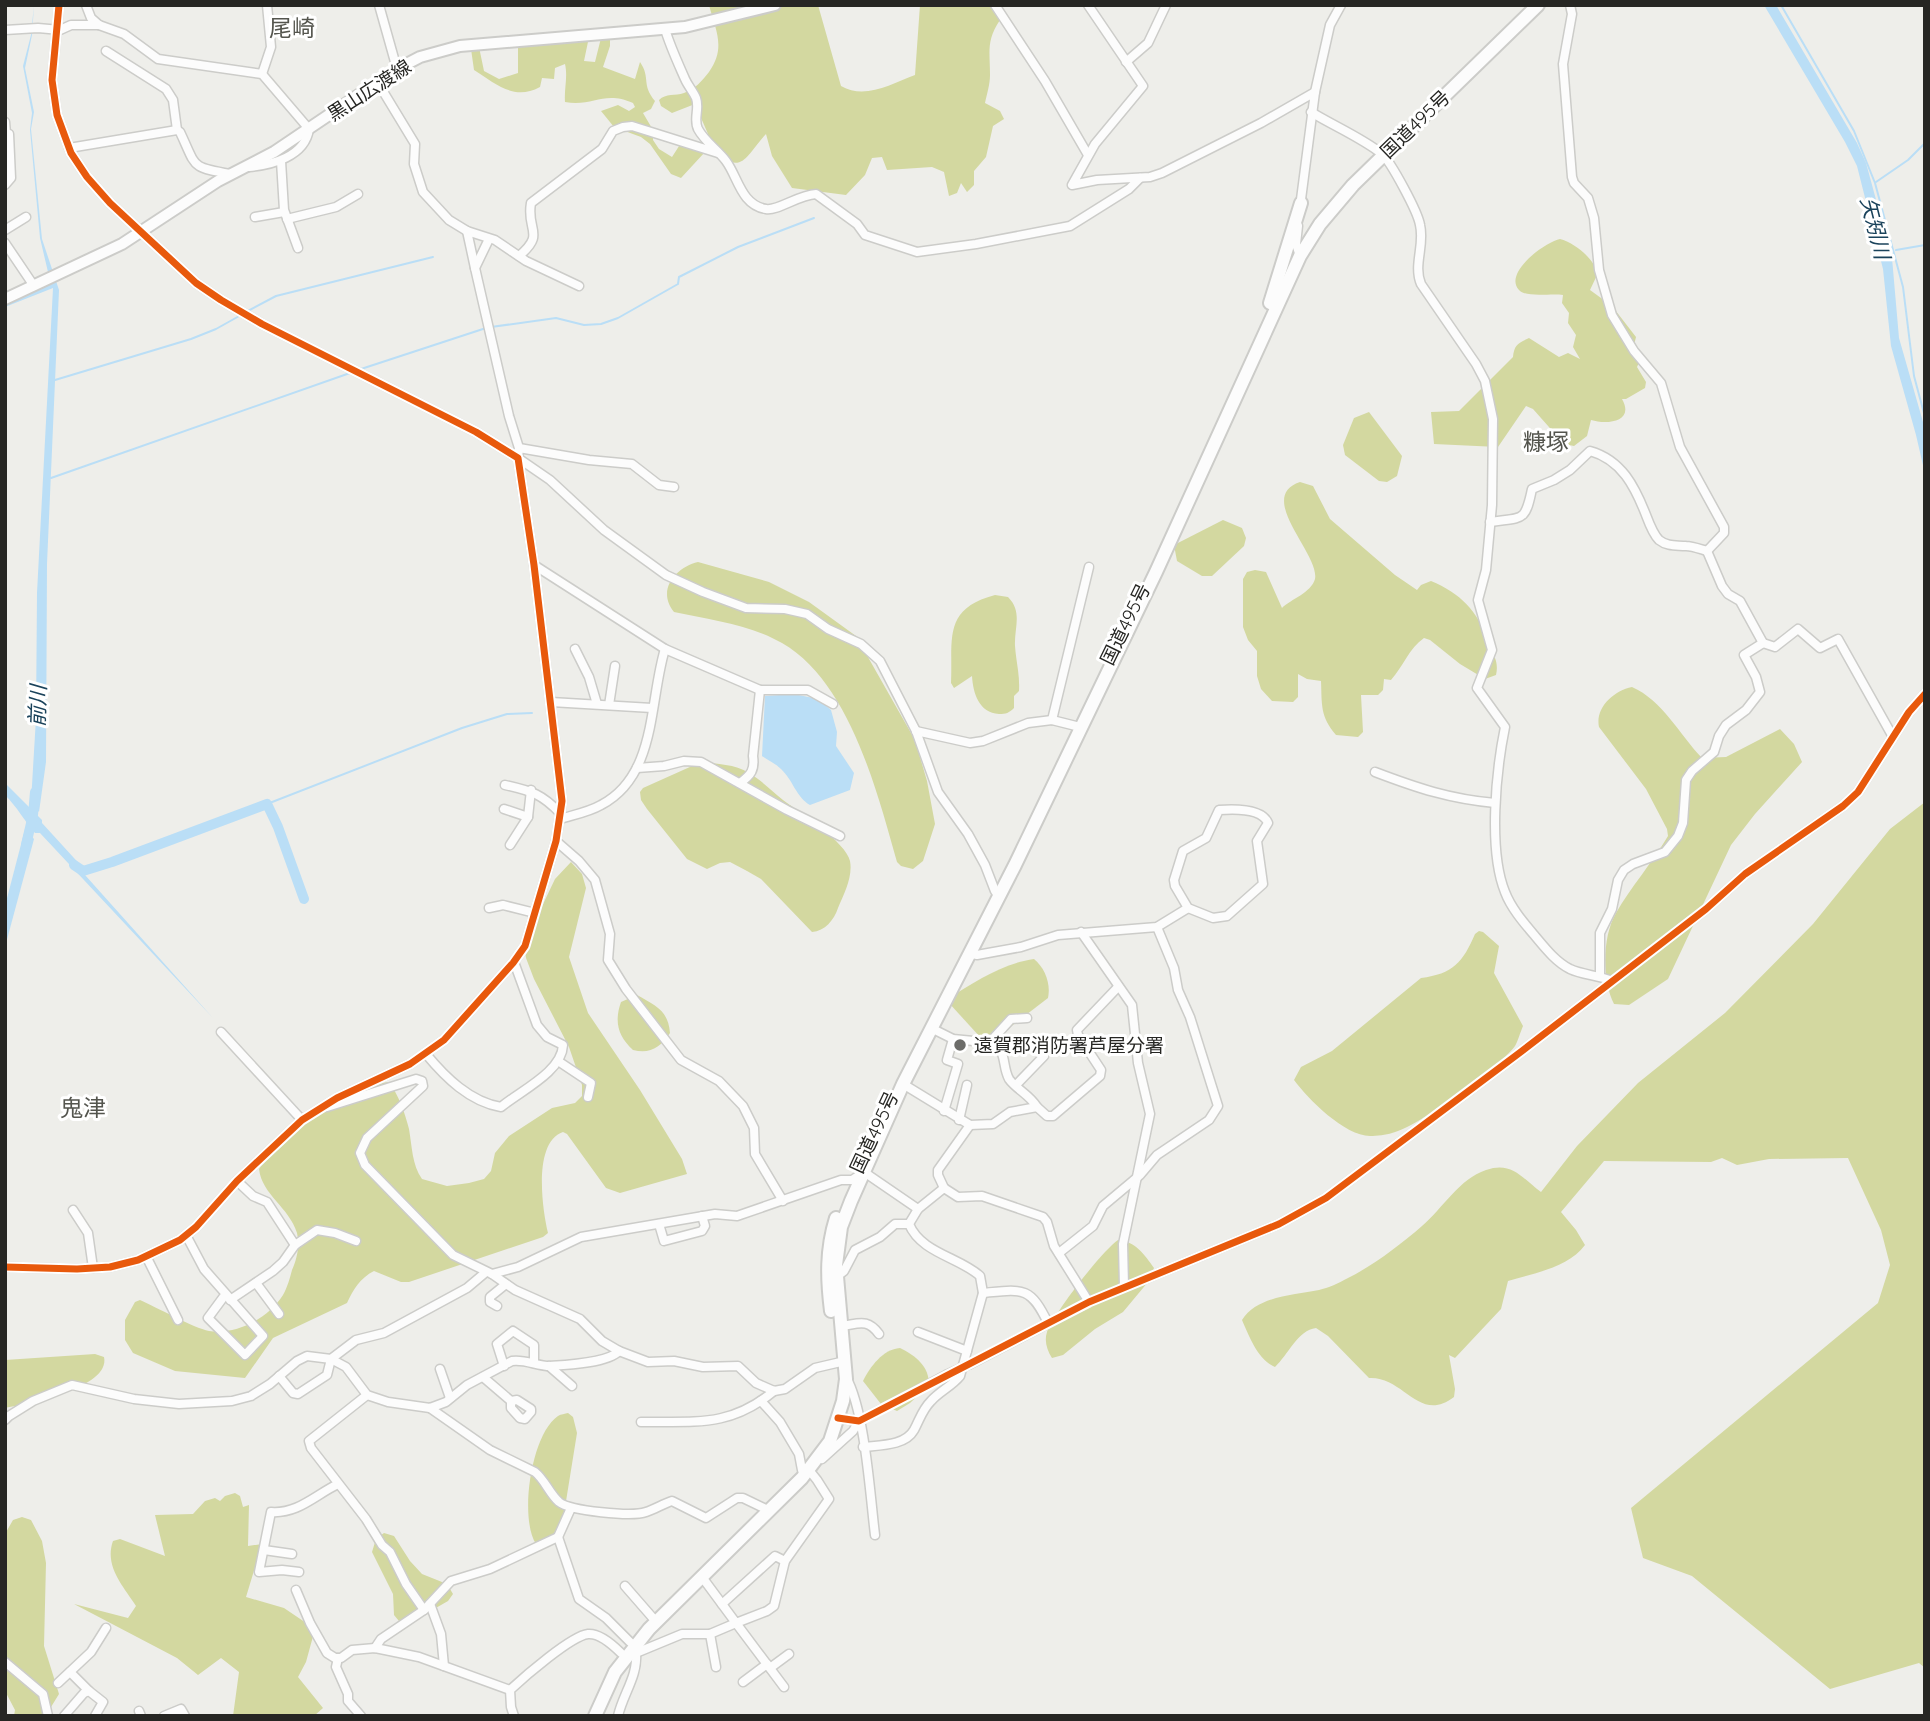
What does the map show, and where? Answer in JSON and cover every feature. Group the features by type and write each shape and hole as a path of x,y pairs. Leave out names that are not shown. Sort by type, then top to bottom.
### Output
{"highway":[{"name":"国道495号","path":"805,1470 832,1421 837,1404 842,1361 836,1277 841,1227 903,1084 1081,731 1300,256 1320,224 1347,191 1538,5"},
{"path":"1259,344 1262,325 1301,203"},
{"path":"1298,224 1304,234 1320,224"},
{"name":"国道495号","path":"587,1716 610,1670 830,1441 838,1418 846,1377 828,1287 830,1236 852,1180 913,1050 995,891 1168,535 1180,518"},
{"name":"国道495号","path":"595,1716 615,1672 652,1616 766,1509"}],"main road":[{"name":"黒山広渡線","path":"5,299 96,258 141,232 231,174 309,129 419,57 460,46 665,29 709,22 775,5"}],"street":[{"path":"59,5 53,68 57,115 69,148 87,177 110,203 196,283 221,300 262,324 476,432 550,480 604,530 666,575 704,593 746,608 785,609 807,614 828,629 861,644 880,661 916,732 938,792 968,834 995,891"},
{"path":"86,5 91,18 99,25"},
{"path":"262,74 271,47 267,5"},
{"path":"379,5 397,69"},
{"path":"995,5 1045,81 1088,155"},
{"path":"1088,5 1143,86 1088,155 1072,186 1162,173 1315,92"},
{"path":"1126,62 1148,43 1166,5"},
{"path":"1300,256 1296,244 1311,112 1330,25 1341,5"},
{"path":"1570,5 1572,14 1563,64 1572,177 1588,198 1594,218 1595,250 1601,282 1612,315 1634,351 1661,383 1680,447 1724,527 1724,533 1707,551"},
{"path":"5,21 9,29 57,30 71,25 99,25 124,34 158,59 262,74 309,129 308,136 299,148 281,161 245,167"},
{"path":"665,29 686,82 695,94 698,107 695,121 697,128 729,164 739,188 748,199 762,208 775,209 797,197 816,194 865,235 917,252 1070,226 1129,189 1140,178"},
{"path":"106,51 166,89 173,100 177,130 195,165 231,174"},
{"path":"378,83 415,145 414,164 423,192 449,220 467,231 495,240 519,256 579,286"},
{"path":"1311,112 1383,155 1409,198 1420,223 1422,242 1417,274 1421,284 1485,381 1493,419 1490,522 1486,570 1478,600 1492,650 1477,688 1505,727 1498,760 1495,803 1497,859 1501,879 1511,905 1528,929 1557,960 1572,970 1600,975 1612,981"},
{"path":"5,122 6,134 9,134 11,178 5,185"},
{"path":"519,256 532,245 534,236 529,211 531,203 602,149 614,131 632,126 718,153"},
{"path":"69,148 177,130"},
{"path":"281,161 286,216 298,248"},
{"path":"256,217 286,216 336,207 358,194"},
{"path":"5,230 26,217"},
{"path":"5,1267 110,1267 146,1256 186,1235 237,1181 302,1120 426,1054 444,1040 514,962 525,946 556,841 561,817 561,776 518,458 519,448 509,416 467,231"},
{"path":"475,268 489,239"},
{"path":"5,243 34,286"},
{"path":"519,448 632,464 659,485 674,487"},
{"path":"1490,522 1521,518 1527,513 1532,489 1570,470 1590,451 1606,458 1628,477 1637,490 1653,532 1660,540 1674,547 1686,545 1707,551"},
{"path":"1707,551 1722,586 1728,594 1740,601 1763,643 1775,647 1798,629 1819,648 1838,639 1893,737"},
{"path":"534,565 665,649 760,690 808,690 832,704"},
{"path":"1052,720 1090,567"},
{"path":"1600,975 1600,933 1612,909 1618,880 1624,870 1633,864 1665,852 1678,836 1683,823 1688,775 1714,752 1726,725 1746,710 1760,692 1756,677 1744,655 1763,643"},
{"path":"575,649 589,677 597,704"},
{"path":"561,817 601,805 627,785 637,768 648,738 665,649"},
{"path":"609,705 615,666"},
{"path":"740,783 754,767 752,756 760,690"},
{"path":"805,1470 853,1432 859,1421 946,1375 1089,1302 1279,1224 1326,1198 1706,909 1745,874 1843,806 1858,792 1909,712 1925,694"},
{"path":"551,702 652,708"},
{"path":"916,732 970,743 984,741 1028,723 1052,720 1076,726"},
{"path":"637,768 684,761 701,762 787,810 840,835"},
{"path":"1375,772 1429,792 1462,800 1495,803"},
{"path":"505,785 531,790 545,798 561,817"},
{"path":"510,845 528,817 531,790"},
{"path":"504,809 528,817"},
{"path":"1219,810 1254,812 1264,816 1267,826 1257,841 1263,884 1227,916 1213,918 1188,908 1174,880 1183,851 1206,838 1219,810"},
{"path":"556,841 579,861 595,880 610,934 608,960 620,980 681,1060 719,1081 743,1106 754,1128 755,1154 783,1201"},
{"path":"489,908 503,905 535,913"},
{"path":"969,953 977,955 1021,947 1058,935 1157,927 1188,908"},
{"path":"1059,1253 1093,1226 1103,1206 1136,1179 1157,1155 1209,1120 1218,1105 1190,1017 1178,990 1174,968 1157,927"},
{"path":"1081,932 1132,1005 1138,1063 1150,1114 1123,1244 1124,1286"},
{"path":"426,1054 453,1082 476,1100 501,1107 530,1087 558,1061 563,1045 547,1037 537,1025 514,962"},
{"path":"931,1028 953,1039 990,1042 1002,1051 1010,1079 1047,1116 1052,1116 1100,1076 1101,1070 1077,1030 1118,987"},
{"path":"990,1042 1011,1019 1027,1018"},
{"path":"221,1032 302,1120"},
{"path":"944,1111 958,1064 947,1060 953,1039"},
{"path":"1016,1085 1044,1056"},
{"path":"558,1061 591,1083 588,1097"},
{"path":"318,1110 416,1079 422,1081 423,1086 367,1138 362,1146 362,1159 382,1184 453,1255 515,1290 580,1319 602,1340 619,1351 648,1362 674,1361 703,1367 738,1366 757,1383 774,1391"},
{"path":"903,1084 970,1125 993,1124 1010,1112 1037,1107"},
{"path":"959,1120 967,1085"},
{"path":"970,1125 938,1170 944,1188 961,1198 982,1196 1040,1214 1047,1222 1054,1245 1089,1302"},
{"path":"279,1376 293,1393 298,1394 327,1375 331,1360 356,1340 384,1333 467,1288 489,1273 519,1267 581,1237 715,1214 737,1216 841,1180 852,1180 864,1172 918,1209"},
{"path":"237,1181 253,1196 267,1202 295,1245"},
{"path":"909,1224 918,1209 944,1188"},
{"path":"74,1210 88,1233 93,1268"},
{"path":"659,1224 664,1241 702,1231 705,1226 702,1216"},
{"path":"836,1277 844,1271 855,1250 880,1237 895,1224 909,1224"},
{"path":"863,1447 899,1442 909,1436 927,1405 942,1389 960,1376 983,1293 980,1276 940,1255 912,1231 909,1224"},
{"path":"186,1235 204,1269 228,1298 263,1336 245,1354 208,1318 228,1298 256,1283 283,1262 295,1245 317,1230 356,1241"},
{"path":"146,1256 178,1320"},
{"path":"256,1283 279,1314"},
{"path":"497,1306 490,1301 490,1297 506,1284"},
{"path":"983,1293 1020,1291 1037,1299 1048,1323"},
{"path":"841,1326 867,1323 879,1334"},
{"path":"505,1366 497,1344 513,1331 534,1345 534,1363"},
{"path":"918,1332 967,1351"},
{"path":"6,1416 50,1392 72,1385 134,1399 179,1404 214,1404 251,1396 307,1356 331,1360 346,1367 367,1395 388,1402 430,1408 441,1405 467,1385 519,1360 549,1366 604,1359 619,1351"},
{"path":"641,1422 718,1421 761,1401 774,1391 785,1388 815,1368 842,1361"},
{"path":"549,1366 572,1386"},
{"path":"440,1368 450,1398"},
{"path":"483,1377 511,1401"},
{"path":"846,1377 852,1388 859,1421 875,1535"},
{"path":"367,1395 309,1441 311,1448 366,1519 382,1545 390,1552 406,1584 427,1607 441,1634 444,1666"},
{"path":"510,1690 533,1669 590,1633 629,1650 682,1634 710,1634 774,1606 785,1561 829,1499 817,1479 805,1470 780,1422 761,1401"},
{"path":"430,1408 490,1450 541,1476 557,1500 571,1508 631,1514 672,1501 706,1518 737,1498 766,1509"},
{"path":"838,1418 859,1421"},
{"path":"299,1572 259,1572 271,1512 284,1513 304,1505 338,1484"},
{"path":"374,1648 381,1639 427,1607 451,1580 490,1569 558,1538 571,1508"},
{"path":"558,1538 579,1599 606,1618 637,1665 625,1691 618,1716"},
{"path":"264,1550 292,1554"},
{"path":"722,1604 775,1556 785,1561"},
{"path":"702,1577 784,1687"},
{"path":"625,1586 652,1616"},
{"path":"296,1590 327,1653 338,1658"},
{"path":"58,1683 91,1652 106,1628"},
{"path":"710,1634 716,1667"},
{"path":"361,1716 348,1701 348,1694 336,1667 338,1658 352,1650 374,1648 419,1657 510,1690"},
{"path":"743,1682 789,1654"},
{"path":"5,1662 43,1694 48,1716"},
{"path":"70,1672 103,1702 95,1716"},
{"path":"510,1690 514,1716"},
{"path":"64,1716 84,1693 89,1691"},
{"path":"164,1716 181,1709"}],"green space":[{"path":"709,5 818,5 841,86 850,90 869,91 915,75 920,5 991,5 1000,20 991,40 990,78 985,103 1000,111 1004,119 993,126 986,157 974,171 974,185 967,192 961,183 957,193 949,196 944,172 932,167 887,170 882,157 872,158 865,175 846,195 792,188 772,156 766,134 747,157 736,163 729,162 709,149 708,134 695,104 672,113 661,106 659,100 692,89 704,79 714,63 718,39"},
{"path":"610,36 610,46 603,67 635,79 640,62 648,90 655,101 651,109 643,113 653,130 653,140 659,149 672,157 681,143 705,152 681,178 671,174 650,144 641,137 614,127 601,111 618,105 629,111 635,107 633,103 614,98 565,102 565,64 555,68 554,79 542,78 540,87 522,92 505,89 474,70 471,49 479,47 484,71 499,79 518,73 520,43 589,37 584,61 595,62 601,38"},
{"path":"1560,239 1577,248 1592,262 1598,273 1590,290 1612,306 1636,337 1634,345 1641,358 1637,367 1646,382 1645,388 1622,399 1625,413 1617,420 1591,420 1587,436 1574,446 1564,444 1533,409 1526,406 1498,447 1434,444 1431,412 1459,411 1513,357 1517,345 1522,341 1529,338 1559,357 1568,353 1580,359 1573,347 1576,335 1568,323 1569,313 1562,303 1563,295 1527,294 1519,290 1516,283 1521,267 1528,259"},
{"path":"1369,412 1402,456 1397,476 1387,482 1379,481 1345,455 1343,445 1354,418"},
{"path":"1300,482 1313,486 1330,519 1395,575 1417,590 1431,581 1451,591 1467,604 1484,630 1488,641 1485,643 1496,662 1496,675 1485,679 1424,638 1414,647 1391,680 1384,679 1383,690 1378,695 1361,695 1363,732 1358,737 1336,735 1327,722 1323,710 1321,681 1307,679 1298,674 1298,697 1293,702 1272,701 1261,689 1257,676 1257,651 1248,640 1243,627 1243,579 1247,572 1266,572 1282,608 1313,584 1314,568 1286,513 1284,500 1288,489"},
{"path":"1223,520 1242,528 1246,538 1244,546 1212,576 1202,576 1177,561 1174,545"},
{"path":"698,562 769,582 809,602 856,636 915,740 927,781 935,824 923,861 913,869 897,862 880,803 857,740 843,710 805,660 782,643 756,631 674,612 667,596 671,581 682,569"},
{"path":"995,595 1008,597 1017,614 1015,646 1019,691 1014,696 1014,708 1001,714 986,710 978,701 972,676 954,688 951,683 952,640 958,618 978,601"},
{"path":"1632,687 1662,709 1702,758 1726,757 1780,729 1794,744 1802,762 1731,845 1668,979 1629,1005 1614,1004 1610,994 1605,958 1608,934 1622,903 1668,836 1646,789 1599,727 1600,713 1607,701 1618,692"},
{"path":"701,762 732,766 749,773 821,828 847,853 851,867 847,885 834,917 825,927 812,932 761,879 730,862 707,869 687,859 647,809 641,800 640,792 643,788"},
{"path":"1925,802 1925,1668 1919,1663 1830,1689 1692,1576 1643,1558 1631,1508 1878,1303 1890,1265 1881,1230 1848,1158 1769,1159 1737,1165 1722,1158 1711,1162 1604,1161 1561,1212 1585,1245 1578,1253 1560,1264 1508,1281 1501,1309 1455,1358 1449,1355 1454,1397 1442,1404 1421,1402 1392,1384 1369,1378 1328,1336 1316,1328 1304,1333 1275,1367 1259,1353 1242,1320 1266,1301 1326,1288 1367,1267 1422,1226 1476,1174 1495,1168 1510,1169 1541,1192 1577,1146 1638,1083 1725,1013 1813,924 1890,829"},
{"path":"571,862 582,874 586,888 569,957 588,1013 640,1090 682,1159 687,1174 620,1193 606,1188 563,1132 553,1138 543,1162 542,1193 548,1233 543,1237 409,1282 401,1282 374,1271 358,1285 347,1303 273,1338 245,1378 175,1371 133,1353 125,1340 125,1320 135,1302 140,1300 194,1326 219,1332 250,1324 277,1304 286,1289 295,1261 298,1238 288,1216 265,1186 259,1169 282,1138 320,1112 367,1089 389,1082 406,1117 414,1162 419,1174 422,1179 447,1186 484,1179 491,1171 495,1153 509,1136 552,1108 575,1103 582,1096 582,1085 569,1047 534,979 524,944 555,879"},
{"path":"1479,931 1499,946 1494,973 1523,1026 1515,1046 1506,1056 1457,1096 1420,1120 1384,1135 1373,1136 1350,1130 1308,1097 1294,1080 1301,1067 1332,1051 1421,978 1441,973 1456,965"},
{"path":"1034,959 1046,977 1048,998 992,1041 980,1037 949,1003 949,998 990,974"},
{"path":"637,995 660,1010 669,1025 670,1033 658,1046 650,1050 633,1050 619,1028 621,1002"},
{"path":"1118,1240 1134,1246 1151,1263 1154,1268 1148,1282 1123,1312 1095,1329 1063,1355 1052,1358 1046,1339 1051,1323 1090,1269"},
{"path":"900,1348 911,1354 924,1367 929,1385 897,1411 881,1404 863,1381 883,1355"},
{"path":"95,1354 104,1357 103,1368 81,1386 65,1393 5,1408 5,1360"},
{"path":"568,1413 573,1417 577,1433 562,1526 553,1539 536,1544 528,1516 530,1477 541,1440 549,1426 558,1416"},
{"path":"235,1493 240,1496 243,1507 249,1505 248,1546 262,1544 246,1597 284,1608 315,1629 306,1662 298,1677 323,1708 314,1716 233,1716 239,1672 221,1658 198,1675 177,1658 74,1604 128,1618 136,1606 113,1567 113,1541 120,1539 165,1556 155,1515 193,1514 205,1501 215,1498 220,1501"},
{"path":"22,1517 31,1520 42,1541 46,1563 44,1646 59,1694 41,1716 14,1716 15,1710 5,1691 5,1534 13,1520"},
{"path":"384,1533 394,1536 422,1574 447,1584 453,1594 448,1601 408,1624 399,1621 394,1615 393,1594 372,1552 376,1539"}],"water":[{"path":"34,5 32,35 25,68 34,112 31,129 42,239 59,290 47,564 46,762 39,812 31,802 36,718 37,593 53,288 5,307 5,303 53,282 40,238 30,130 32,113 23,66 31,35"},
{"name":"矢矧川","path":"1764,5 1776,5 1866,163 1892,258 1899,338 1925,429 1925,474 1891,346 1883,269 1857,166"},
{"path":"794,694 818,699 831,710 837,732 836,746 854,773 850,790 810,805 801,798 781,769 762,756 765,696"},
{"path":"5,783 42,820 84,869 85,875 213,1018 40,833 35,833 5,795"},
{"path":"25,829 34,839 5,947 5,906"}],"waterway":[{"name":"矢矧川","path":"1781,5 1854,131 1875,183 1903,287 1914,376 1925,417"},
{"path":"1876,182 1908,160 1925,143"},
{"path":"491,327 556,318 584,325 601,324 618,318 678,284 679,277 738,247 814,218"},
{"name":"矢矧川","path":"1896,250 1925,245"},
{"path":"246,312 276,296 433,257"},
{"path":"55,380 191,339 241,315"},
{"path":"358,370 486,328"},
{"path":"51,478 350,373"},
{"path":"267,804 462,728 507,714 532,713"},
{"name":"前川","path":"26,845 35,792"},
{"path":"74,865 83,871 112,862 267,804 304,899"}],"cycle path":[{"path":"5,1267 110,1267 138,1260 180,1240 302,1120 337,1098 410,1064 444,1040 525,946 556,841 562,801 534,565 518,458 476,432 262,324 221,300 196,283 110,203 87,177 71,153 57,115 52,80 59,5"},
{"path":"838,1418 859,1421 1089,1302 1279,1224 1326,1198 1706,909 1745,874 1843,806 1858,792 1909,712 1925,694"}],"place":[{"name":"遠賀郡消防署芦屋分署","path":"960,1045"}],"district":[{"name":"尾崎","path":"292,28"},
{"name":"糠塚","path":"1546,442"},
{"name":"鬼津","path":"83,1108"}]}
